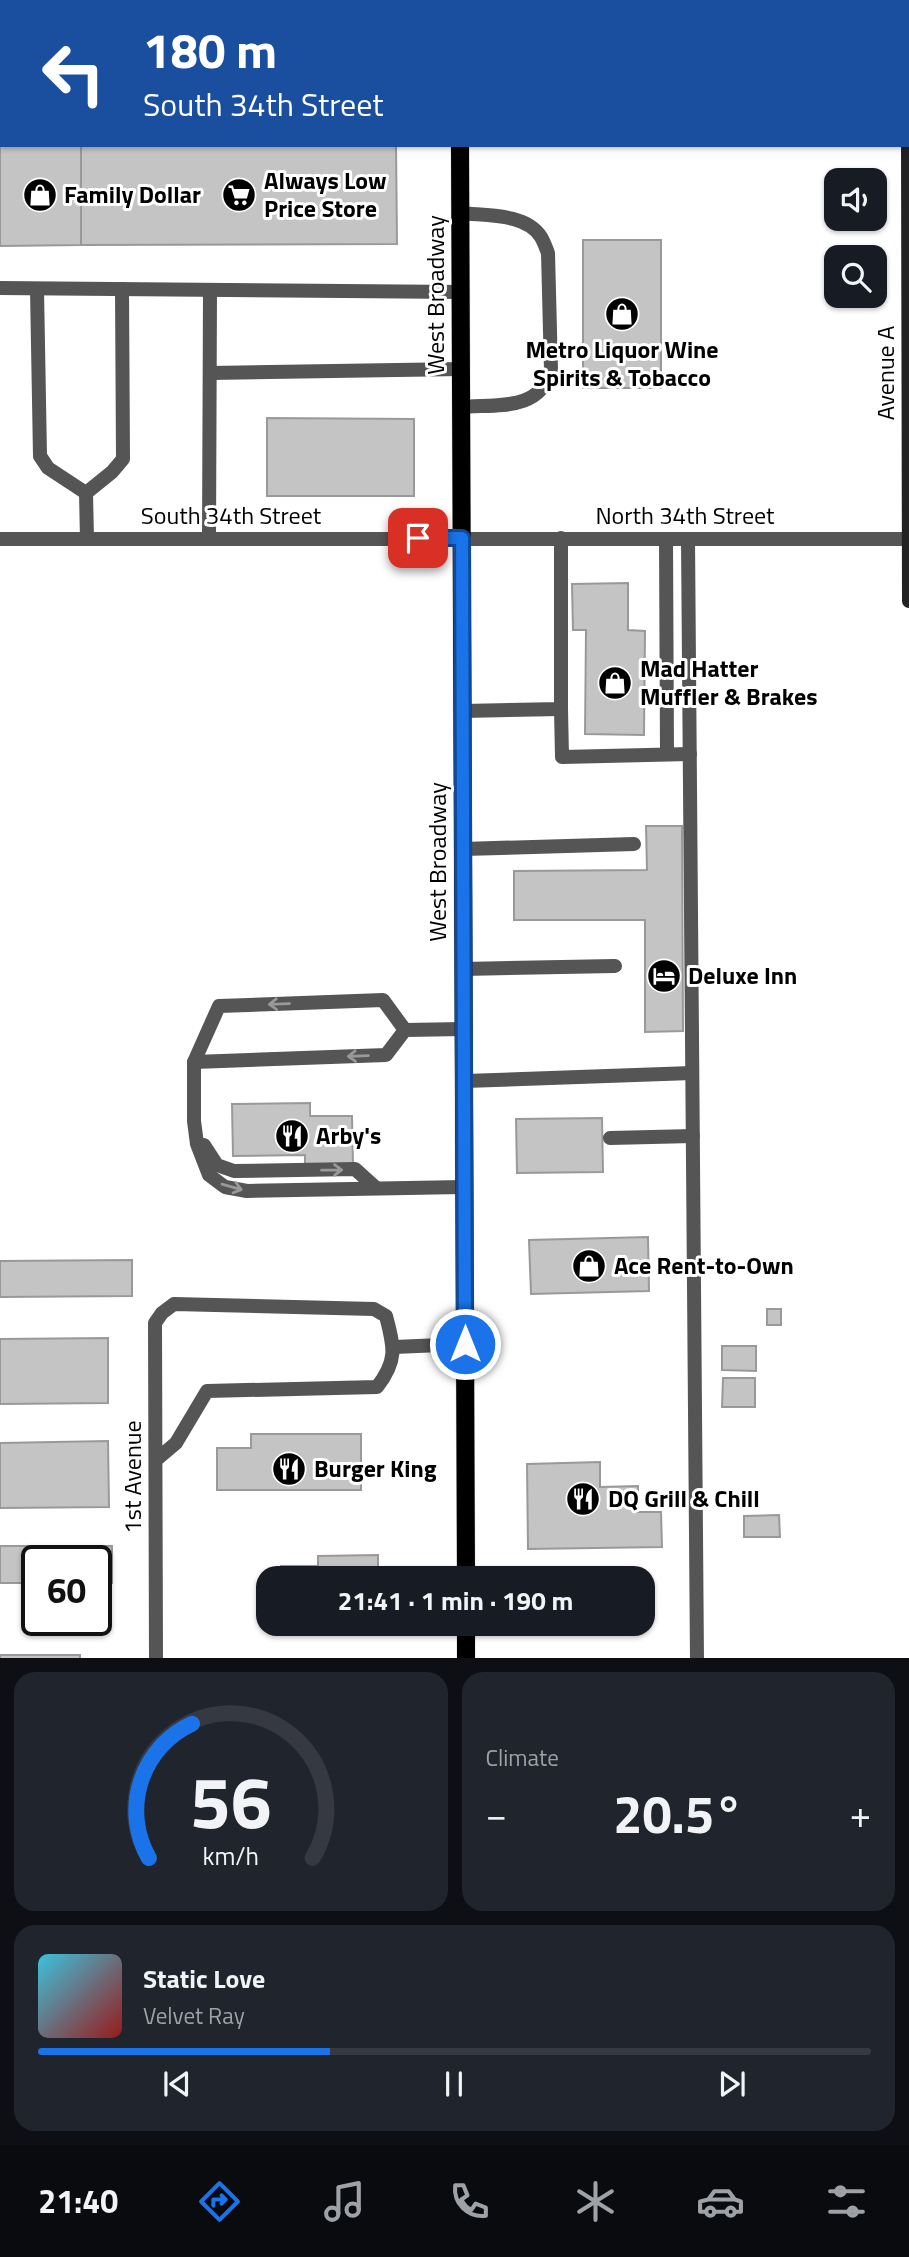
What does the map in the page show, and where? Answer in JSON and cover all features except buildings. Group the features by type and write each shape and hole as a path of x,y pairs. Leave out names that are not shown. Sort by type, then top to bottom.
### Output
{"main road":[{"name":"West Broadway","path":"460,147 466,1566"},
{"path":"466,1636 466,1658"}],"street":[{"name":"Avenue A","path":"908,147 909,601"},
{"path":"461,213 517,220 533,228 541,237 548,253 551,370 548,382 539,394 526,402 461,407"},
{"path":"0,288 461,292"},
{"path":"37,289 40,456 48,468 86,493"},
{"path":"86,493 112,472 123,459 122,289"},
{"path":"209,538 211,290"},
{"path":"210,373 461,369"},
{"path":"86,493 87,539"},
{"name":"North 34th Street","path":"462,538 909,538"},
{"name":"South 34th Street","path":"0,539 462,538"},
{"path":"561,538 562,757 690,754"},
{"path":"666,538 667,754"},
{"path":"688,538 697,1658"},
{"path":"667,603 688,603"},
{"path":"463,711 561,709"},
{"path":"463,849 634,844"},
{"path":"463,969 615,966"},
{"path":"405,1030 383,1000 219,1006 194,1062 194,1121 197,1144 209,1175 225,1187 247,1191 463,1187"},
{"path":"405,1030 463,1029"},
{"path":"194,1062 386,1055 405,1030"},
{"path":"465,1081 692,1073"},
{"path":"194,1121 216,1165 234,1171 355,1170 374,1187"},
{"path":"610,1138 693,1136"},
{"name":"1st Avenue","path":"156,1658 155,1323 162,1313 174,1304 374,1308 386,1316 394,1346"},
{"path":"156,1460 176,1443 207,1391 377,1387 387,1374 394,1346 465,1344"}],"place":[{"name":"Family Dollar","path":"40,195"},
{"name":"Always Low Price Store","path":"239,195"},
{"name":"Metro Liquor Wine Spirits & Tobacco","path":"622,314"},
{"name":"Mad Hatter Muffler & Brakes","path":"615,683"},
{"name":"Deluxe Inn","path":"664,976"},
{"name":"Arby's","path":"292,1136"},
{"name":"Ace Rent-to-Own","path":"589,1266"},
{"name":"Burger King","path":"289,1469"},
{"name":"DQ Grill & Chill","path":"583,1499"}],"route":[{"path":"418,538 462,538 465,1344"}]}
